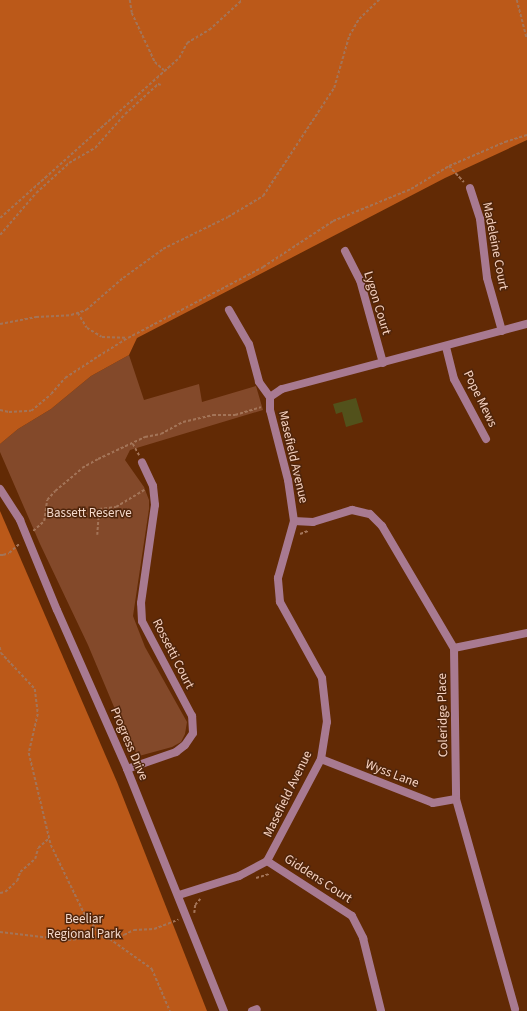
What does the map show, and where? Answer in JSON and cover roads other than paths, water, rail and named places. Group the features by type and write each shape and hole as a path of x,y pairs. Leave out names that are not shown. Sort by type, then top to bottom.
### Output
{"street":[{"name":"Madeleine Court","path":"470,188 480,219 487,278 502,331"},
{"name":"Lygon Court","path":"346,251 360,280 383,363"},
{"path":"229,310 249,344 259,382 270,397"},
{"name":"Masefield Avenue","path":"267,860 321,759 327,722 322,678 280,602 278,578 294,521 288,480 270,406 270,397 282,389 446,347 527,324"},
{"name":"Pope Mews","path":"446,347 454,379 486,439"},
{"name":"Rossetti Court","path":"128,769 176,752 185,745 192,733 192,716 145,630 141,613 140,603 155,505 152,484 142,462"},
{"name":"Progress Drive","path":"0,489 20,520 128,769 224,1011"},
{"name":"Coleridge Place","path":"294,521 313,522 352,510 370,514 382,526 454,648 456,799 515,1009"},
{"path":"454,648 527,633"},
{"name":"Wyss Lane","path":"321,759 434,803 456,799"},
{"path":"179,895 239,876 267,860"},
{"name":"Giddens Court","path":"267,860 352,916 363,938 381,1011"}],"park label":[{"name":"Bassett Reserve","path":"89,513"},
{"name":"Beeliar Regional Park","path":"84,928"}]}
